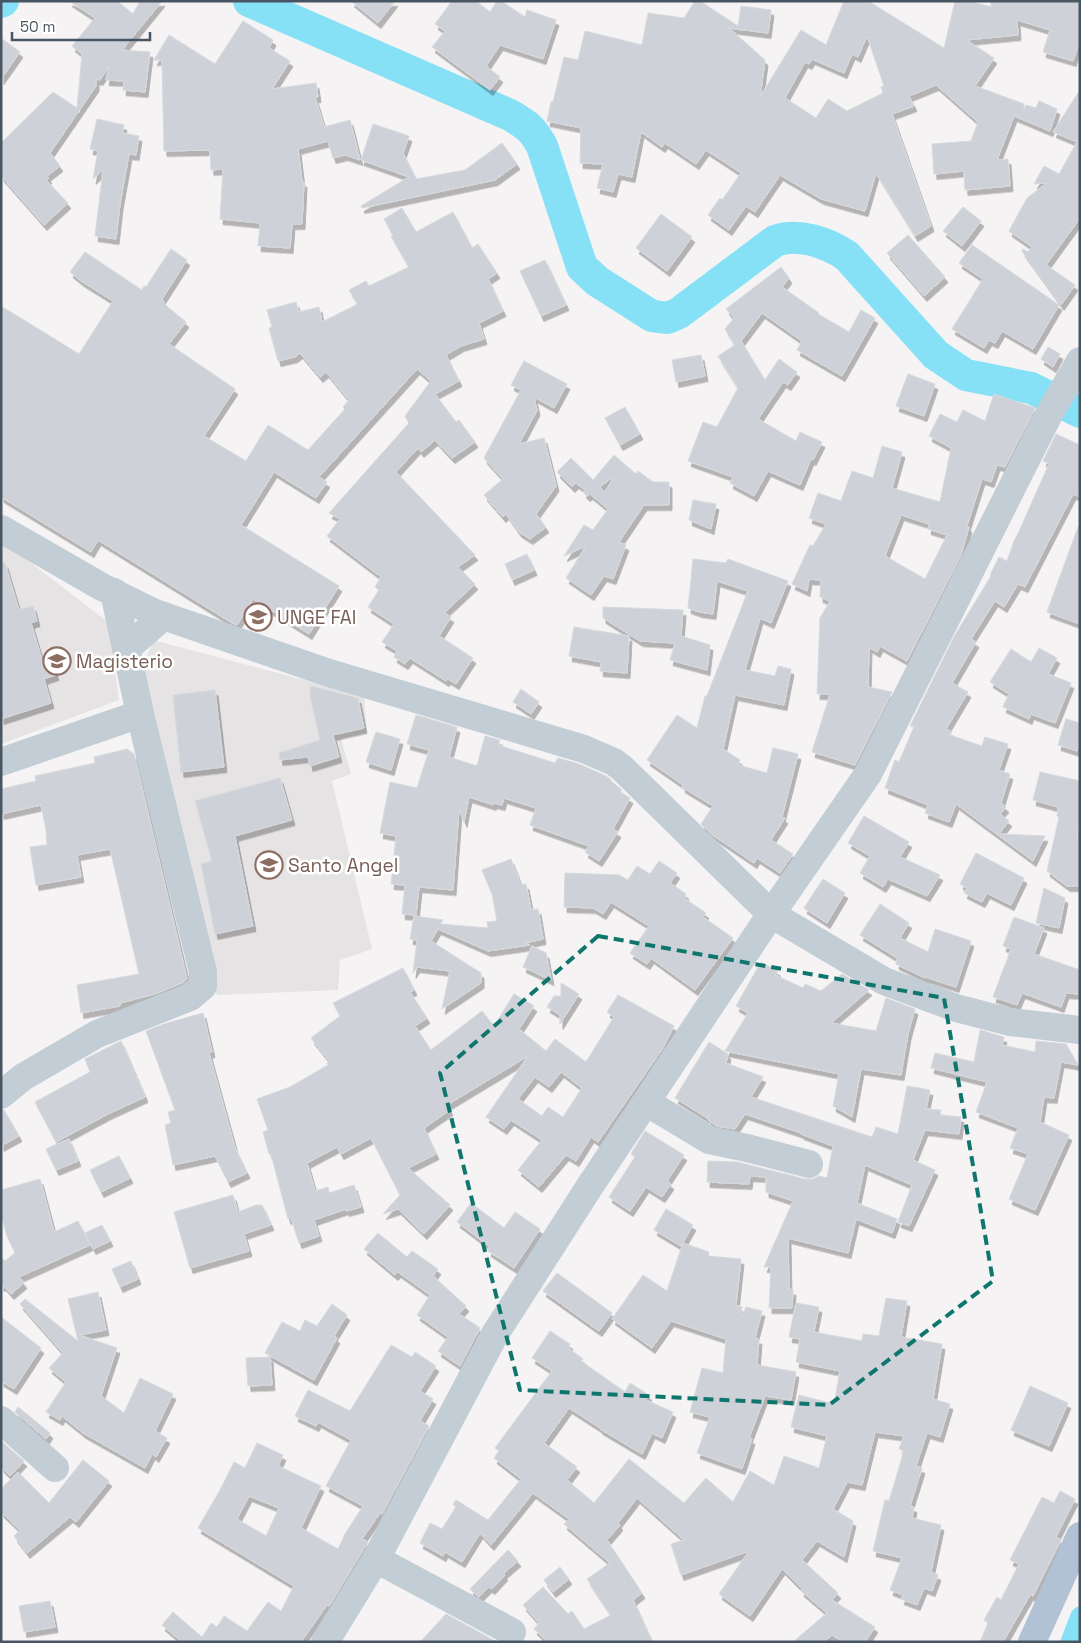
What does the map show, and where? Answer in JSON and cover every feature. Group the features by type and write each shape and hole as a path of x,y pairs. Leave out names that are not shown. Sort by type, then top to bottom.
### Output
{"main road":[{"path":"1032,1642 1080,1536"}],"street":[{"path":"325,1642 376,1559 496,1334 590,1186 868,774 1047,418 1075,370"},
{"path":"1,529 114,592 164,616 329,672 584,749 614,762 772,914 884,981 956,1008 1010,1022 1080,1030"},
{"path":"1,542 32,546"},
{"path":"1,1095 24,1077 97,1034 190,997 203,986 203,972 140,714 114,592"},
{"path":"126,649 164,616"},
{"path":"1,762 140,714"},
{"path":"646,1102 709,1140 809,1164"},
{"path":"1,1420 55,1468"},
{"path":"376,1559 512,1632"}],"highlighted area":[{"path":"598,936 944,998 993,1281 829,1405 520,1390 440,1073"}],"shaded area":[{"name":"Magisterio","path":"1,540 108,622 119,700 1,744"},
{"name":"Santo Angel","path":"153,640 364,696 367,733 341,738 351,774 332,781 372,949 340,960 338,990 217,995 141,673"}],"building":[{"path":"69,1 117,1 133,14 140,1 162,1 122,50 120,50 150,52 145,92 123,90 124,81 106,80 109,66 100,80 96,79 96,86 50,153 60,166 47,176 49,178 46,180 68,203 44,225 1,176 1,143 53,92 77,108 82,54 72,46 95,18"},
{"path":"351,1 395,1 378,23"},
{"path":"452,1 476,1 490,12 497,1 501,1 525,17 527,10 556,20 543,59 500,45 486,66 500,77 490,90 432,47 445,31 435,24"},
{"path":"695,1 700,1 738,26 741,6 771,10 768,33 729,28 765,60 760,97 801,30 826,45 844,1 868,1 944,48 955,1 969,1 991,7 991,1 1080,1 1080,40 1073,61 1043,52 1050,30 1017,20 1018,35 966,40 994,58 975,86 1024,104 1024,110 1026,105 1036,108 1039,101 1057,109 1050,131 1014,116 997,160 1008,159 1010,186 965,190 964,171 934,174 932,144 971,141 978,122 936,85 909,96 914,106 892,114 931,226 915,236 876,173 865,211 821,199 780,175 755,212 746,206 729,230 708,215 720,198 722,200 741,173 706,150 696,164 665,143 662,147 641,132 632,177 618,174 613,192 597,188 603,164 580,163 581,128 547,121 564,57 578,60 585,31 642,45 648,13 684,18","holes":["867,36 884,86 881,87 883,93 847,111 828,99 816,118 785,98 805,62 809,64 812,59 844,73 852,54 858,57"]},
{"path":"243,21 273,40 269,48 290,61 272,89 316,83 318,97 315,97 324,127 350,120 360,160 345,155 333,158 328,141 298,149 302,182 304,182 302,224 292,224 290,248 258,246 260,223 220,219 223,169 211,170 210,150 164,151 162,60 154,60 169,35 215,64"},
{"path":"1,38 20,52 1,79"},
{"path":"1080,90 1080,218 1046,265 1075,285 1061,305 1022,251 1023,249 1028,252 1032,247 1009,231 1027,198 1047,183 1034,184 1044,166 1059,174 1077,142 1053,132"},
{"path":"97,119 124,125 122,133 139,136 136,155 129,154 116,239 95,236 103,170 93,179 98,151 90,149"},
{"path":"373,124 409,136 403,153 416,179 465,170 502,143 517,164 495,180 362,208 361,206 409,177 361,160"},
{"path":"963,207 981,221 962,246 943,231"},
{"path":"402,208 416,232 453,212 472,248 478,244 497,273 488,279 503,311 479,323 484,339 461,346 446,355 459,381 435,394 456,422 459,420 475,442 452,458 435,440 421,452 418,448 396,472 475,555 458,567 475,584 444,613 451,617 439,636 473,658 456,684 448,679 446,681 410,658 405,664 394,657 397,651 382,642 394,624 368,607 379,590 375,587 381,577 327,536 340,519 329,513 409,423 405,416 431,381 417,369 319,477 327,482 316,498 274,472 241,525 339,586 309,634 253,599 237,625 232,623 98,540 91,552 1,497 1,306 79,354 113,301 70,272 85,252 142,290 144,286 146,287 171,249 187,260 162,299 163,303 186,322 169,344 235,389 204,436 246,461 268,425 308,450 345,409 343,407 349,400 326,372 320,377 300,353 295,357 278,361 269,328 272,327 267,310 296,302 299,312 319,307 322,322 358,304 349,290 366,281 369,286 409,267 391,236 393,235 384,219"},
{"path":"661,214 692,237 667,271 636,248"},
{"path":"908,235 945,277 924,296 887,253"},
{"path":"972,245 1059,305 1033,349 1002,331 995,343 989,340 984,348 952,329 983,279 959,263"},
{"path":"545,260 566,305 541,316 520,271"},
{"path":"781,267 789,278 782,287 818,314 849,332 861,310 875,318 842,376 797,350 802,341 762,313 741,341 765,380 779,359 797,372 788,385 783,382 758,419 796,441 800,432 822,442 813,460 811,459 800,485 768,471 754,496 730,483 733,477 688,461 703,422 717,427 738,388 718,356 735,345 725,329 734,318 726,309"},
{"path":"1048,347 1060,354 1053,367 1041,359"},
{"path":"701,355 705,376 676,382 672,360"},
{"path":"524,361 567,384 554,408 534,397 537,410 519,444 544,438 556,486 536,514 546,527 530,539 519,532 506,514 503,517 484,495 503,479 484,458 521,390 511,385"},
{"path":"908,374 935,384 924,416 896,406"},
{"path":"994,394 1035,408 1005,467 997,465 991,482 982,479 967,526 969,527 961,555 907,661 880,646 877,652 869,647 868,687 892,692 855,765 812,752 830,694 817,694 820,618 830,601 820,597 821,580 809,579 807,591 792,584 810,545 813,546 826,524 809,518 818,493 841,501 852,471 873,478 882,446 902,452 892,488 940,502 951,448 929,436 940,414 957,422 963,410 985,421","holes":["901,515 929,524 928,529 947,535 925,579 885,556"]},
{"path":"625,407 640,434 620,445 605,418"},
{"path":"1056,434 1080,445 1080,497 1073,494 1025,587 1018,584 1004,607 995,601 971,639 976,642 952,683 968,692 946,729 952,732 950,735 982,746 985,737 1008,744 999,770 1010,774 1001,803 1006,807 1000,814 1009,821 999,834 1045,836 1033,861 956,804 949,822 925,813 928,805 885,788 895,760 899,762 914,727 910,726 955,635 991,576 999,557 1007,561 1015,538 1049,464 1043,461"},
{"path":"614,455 636,474 638,471 653,482 669,482 669,505 644,505 619,542 626,545 613,579 604,576 591,595 566,578 586,546 564,556 584,525 593,530 608,509 590,494 587,496 583,492 585,490 576,483 572,487 557,472 571,458 593,480","holes":["615,475 605,492 600,487"]},
{"path":"693,500 716,504 711,529 689,520"},
{"path":"1078,527 1080,527 1080,624 1047,612"},
{"path":"527,554 534,570 512,580 505,564"},
{"path":"693,559 726,563 728,559 788,581 771,623 760,618 745,670 775,676 778,666 791,669 784,705 735,695 723,749 740,760 738,765 767,773 773,748 798,754 782,817 785,818 771,840 793,854 780,873 757,858 754,863 711,834 701,824 713,806 682,787 683,785 647,760 677,715 697,728 705,696 707,696 748,591 717,581 713,614 688,608"},
{"path":"1,563 5,563 19,610 33,606 37,621 31,623 43,663 51,660 56,675 44,679 51,703 1,719"},
{"path":"603,607 683,610 681,636 710,645 707,670 670,660 675,643 640,641 603,618"},
{"path":"574,627 629,636 627,673 600,671 601,662 569,656"},
{"path":"1039,648 1057,658 1048,674 1071,683 1055,723 1031,714 1029,719 1003,707 1009,694 990,682 1011,649 1031,662"},
{"path":"311,686 358,698 364,728 333,735 339,757 310,766 308,757 280,760 279,753 320,740 310,695"},
{"path":"521,689 539,702 531,714 513,702"},
{"path":"215,690 224,767 181,772 173,695"},
{"path":"416,715 457,727 449,757 477,766 485,736 500,740 498,745 555,763 558,758 579,764 606,776 622,790 620,792 630,798 613,829 618,832 599,861 585,852 589,846 530,825 536,808 504,798 502,805 494,803 493,805 469,797 464,822 459,809 453,890 419,887 416,915 402,914 405,885 391,884 396,836 380,833 390,782 417,788 429,750 407,744"},
{"path":"1066,719 1080,723 1080,742 1077,751 1058,745"},
{"path":"376,732 400,739 391,770 366,762"},
{"path":"127,749 134,754 187,979 155,994 120,1003 120,1006 81,1013 77,985 139,974 110,849 77,855 81,877 36,885 30,847 47,845 41,805 1,814 1,789 36,781 35,776 95,763 94,757"},
{"path":"1040,772 1080,781 1080,815 1077,840 1080,840 1079,886 1067,886 1047,871 1059,817 1057,816 1058,807 1033,800"},
{"path":"280,778 292,820 235,836 253,926 215,934 201,864 212,861 195,801"},
{"path":"864,816 909,842 900,857 940,875 927,896 888,879 883,887 860,873 870,856 848,843"},
{"path":"976,853 1024,878 1011,905 987,893 982,902 964,893 967,888 960,884"},
{"path":"511,859 521,885 526,884 531,910 538,909 543,939 525,943 530,945 488,951 438,929 431,941 481,973 481,983 442,1009 450,971 417,967 413,973 417,940 410,939 414,916 443,920 440,924 488,928 487,922 497,921 492,894 482,870"},
{"path":"659,861 677,873 670,883 686,894 684,898 706,913 703,917 733,938 695,990 651,958 647,964 630,953 649,926 611,902 603,914 593,908 564,907 565,873 619,875 628,880 637,866 650,874"},
{"path":"823,879 845,893 827,923 804,908"},
{"path":"1044,888 1065,898 1059,928 1036,923"},
{"path":"880,904 909,923 900,938 928,952 935,929 971,941 956,987 925,978 896,964 897,958 860,935"},
{"path":"1014,917 1044,928 1034,954 1080,970 1080,994 1066,993 1061,1007 1022,993 1017,1005 993,997 1011,949 1003,946"},
{"path":"532,946 546,953 551,980 523,967"},
{"path":"761,962 778,971 775,975 803,988 805,984 821,991 842,974 869,990 831,1023 876,1031 886,998 915,1009 908,1034 901,1075 861,1069 852,1117 833,1106 839,1074 725,1051 748,1013 736,1006"},
{"path":"403,968 414,990 410,992 427,1018 415,1026 431,1050 482,1011 494,1026 514,994 534,1006 519,1029 546,1051 555,1039 586,1062 614,1017 607,1012 618,995 674,1026 663,1048 598,1142 591,1137 576,1161 566,1155 539,1187 518,1170 542,1140 511,1120 504,1129 486,1117 528,1056 447,1105 450,1110 424,1128 436,1154 408,1168 450,1205 424,1234 398,1209 383,1214 400,1195 371,1138 341,1154 337,1147 307,1163 315,1191 328,1187 329,1193 354,1185 361,1207 346,1211 346,1209 314,1220 319,1236 299,1243 291,1218 288,1219 271,1154 269,1154 263,1132 268,1130 257,1099 290,1087 328,1065 327,1063 330,1062 311,1038 340,1016 333,1003","holes":["561,1072 582,1088 563,1117 548,1107 542,1116 518,1099 535,1077 549,1087"]},
{"path":"561,983 579,994 560,1024 560,1015 547,1007 554,996 561,996"},
{"path":"203,1013 212,1052 209,1053 235,1148 247,1173 228,1182 215,1156 173,1165 165,1125 171,1123 168,1112 175,1110 146,1031"},
{"path":"980,1030 1004,1037 1002,1045 1035,1052 1036,1041 1066,1044 1078,1065 1061,1062 1054,1098 1044,1097 1040,1122 1069,1135 1035,1210 1009,1199 1028,1154 1010,1148 1018,1128 976,1112 987,1082 931,1068 935,1053 974,1062"},
{"path":"121,1041 145,1097 108,1114 56,1142 35,1102 90,1072 85,1059"},
{"path":"709,1042 728,1054 726,1063 763,1077 751,1097 872,1137 876,1127 898,1134 907,1086 930,1090 926,1109 941,1110 940,1115 961,1117 959,1134 925,1130 913,1160 935,1170 909,1226 898,1222 912,1185 865,1165 857,1203 897,1219 892,1233 856,1219 848,1253 788,1238 789,1289 793,1290 792,1308 769,1308 771,1267 764,1267 793,1201 766,1192 766,1177 750,1176 749,1184 707,1182 708,1161 737,1162 805,1179 813,1179 819,1176 827,1178 833,1146 745,1114 735,1129 717,1126 708,1120 710,1113 707,1118 675,1098"},
{"path":"1,1110 4,1110 19,1136 1,1146"},
{"path":"645,1131 684,1155 667,1181 671,1184 662,1197 646,1187 630,1211 609,1197 635,1157 631,1154"},
{"path":"69,1139 78,1161 56,1170 46,1149"},
{"path":"119,1156 130,1178 101,1192 90,1170"},
{"path":"40,1179 54,1232 78,1221 90,1245 19,1277 24,1283 11,1294 3,1285 1,1286 1,1257 5,1261 15,1253 7,1236 1,1215 1,1190"},
{"path":"233,1195 238,1212 256,1205 262,1205 271,1225 244,1234 249,1251 190,1268 174,1212"},
{"path":"471,1203 504,1228 515,1212 540,1229 514,1268 488,1251 490,1247 457,1222"},
{"path":"666,1209 693,1225 681,1246 654,1230"},
{"path":"102,1225 110,1241 93,1249 85,1233"},
{"path":"378,1233 407,1257 412,1251 438,1269 433,1276 466,1306 459,1314 480,1328 460,1366 438,1351 448,1337 417,1315 430,1295 398,1272 395,1275 364,1249"},
{"path":"683,1243 709,1252 708,1256 741,1259 736,1305 742,1307 741,1315 743,1315 746,1307 762,1311 755,1338 759,1339 757,1365 796,1372 791,1400 765,1396 749,1438 752,1439 742,1469 697,1453 710,1417 690,1412 702,1368 723,1373 726,1339 671,1321 652,1348 612,1319 643,1275 667,1291"},
{"path":"131,1261 138,1279 120,1287 112,1269"},
{"path":"557,1273 612,1313 599,1331 543,1291"},
{"path":"98,1292 106,1330 79,1335 117,1348 101,1396 124,1413 140,1378 173,1394 155,1431 167,1438 156,1457 152,1454 145,1468 83,1433 62,1416 60,1420 46,1412 66,1382 49,1368 63,1353 20,1304 25,1299 78,1341 68,1299"},
{"path":"886,1298 907,1301 901,1337 942,1344 933,1399 950,1404 940,1437 927,1433 916,1466 922,1468 910,1506 914,1507 912,1518 941,1525 931,1572 938,1575 932,1591 924,1588 917,1605 901,1599 903,1595 890,1590 902,1558 873,1551 885,1500 889,1501 904,1451 899,1449 904,1436 875,1432 862,1485 847,1482 833,1509 853,1521 844,1557 817,1541 802,1560 838,1593 832,1600 875,1627 865,1642 843,1642 832,1635 823,1642 793,1642 827,1613 801,1591 802,1589 782,1569 750,1616 719,1594 749,1551 681,1575 671,1544 684,1540 637,1498 618,1523 620,1525 607,1540 642,1593 633,1600 652,1642 548,1642 534,1629 539,1623 523,1605 543,1587 568,1614 572,1611 584,1629 611,1615 587,1579 610,1563 564,1524 569,1519 533,1493 491,1545 480,1533 462,1562 445,1552 443,1556 420,1543 430,1523 442,1529 456,1507 453,1504 456,1500 488,1520 521,1479 494,1458 499,1451 495,1448 552,1371 532,1358 550,1331 570,1344 568,1348 583,1359 581,1361 625,1392 630,1383 649,1395 646,1400 673,1412 662,1438 652,1433 642,1454 569,1408 544,1443 577,1467 567,1480 594,1503 629,1459 684,1503 706,1478 733,1502 750,1471 774,1485 784,1456 819,1468 827,1436 791,1427 799,1395 834,1404 840,1371 796,1362 800,1339 789,1337 796,1303 819,1307 814,1332 862,1341 863,1334 879,1336"},
{"path":"332,1304 347,1315 334,1336 337,1338 314,1380 265,1353 282,1322 300,1331 305,1320 317,1326"},
{"path":"1,1317 41,1348 14,1389 1,1381"},
{"path":"391,1345 412,1357 415,1352 436,1366 420,1391 433,1399 420,1421 429,1426 382,1514 380,1513 362,1539 368,1542 329,1606 327,1605 301,1642 182,1642 162,1625 173,1612 202,1637 211,1623 217,1627 224,1616 247,1631 268,1602 281,1611 294,1586 198,1528 234,1462 245,1468 257,1443 283,1455 278,1466 321,1486 301,1528 338,1549 363,1506 326,1486 351,1440 318,1422 316,1426 295,1416 308,1390 350,1411","holes":["249,1496 279,1508 266,1536 237,1519"]},
{"path":"270,1357 272,1385 248,1386 246,1358"},
{"path":"1030,1386 1068,1403 1049,1446 1011,1430"},
{"path":"18,1407 50,1433 46,1439 15,1412"},
{"path":"1,1441 24,1461 10,1476 1,1467"},
{"path":"83,1460 109,1481 76,1522 70,1517 27,1553 14,1536 20,1530 1,1512 1,1489 18,1472 49,1503"},
{"path":"1060,1491 1075,1499 1056,1537 1061,1540 1033,1596 1030,1595 1003,1642 980,1642 988,1623 984,1620 997,1597 1001,1600 1019,1564 1010,1560 1042,1497 1054,1503"},
{"path":"508,1550 518,1561 503,1574 505,1575 492,1589 489,1587 479,1597 470,1589"},
{"path":"560,1567 569,1579 553,1592 544,1580"},
{"path":"50,1601 55,1627 24,1632 19,1606"},
{"path":"446,1614 497,1642 420,1642"}],"waterway":[{"path":"249,1 510,115 525,124 542,146 582,267 597,281 652,316 668,318 679,313 775,241 793,238 812,240 831,247 847,256 936,355 966,375 1031,388 1080,412"},
{"path":"1070,1642 1080,1616"}],"place":[{"name":"UNGE FAI","path":"258,617"},
{"name":"Magisterio","path":"57,661"},
{"name":"Santo Angel","path":"269,865"}]}
